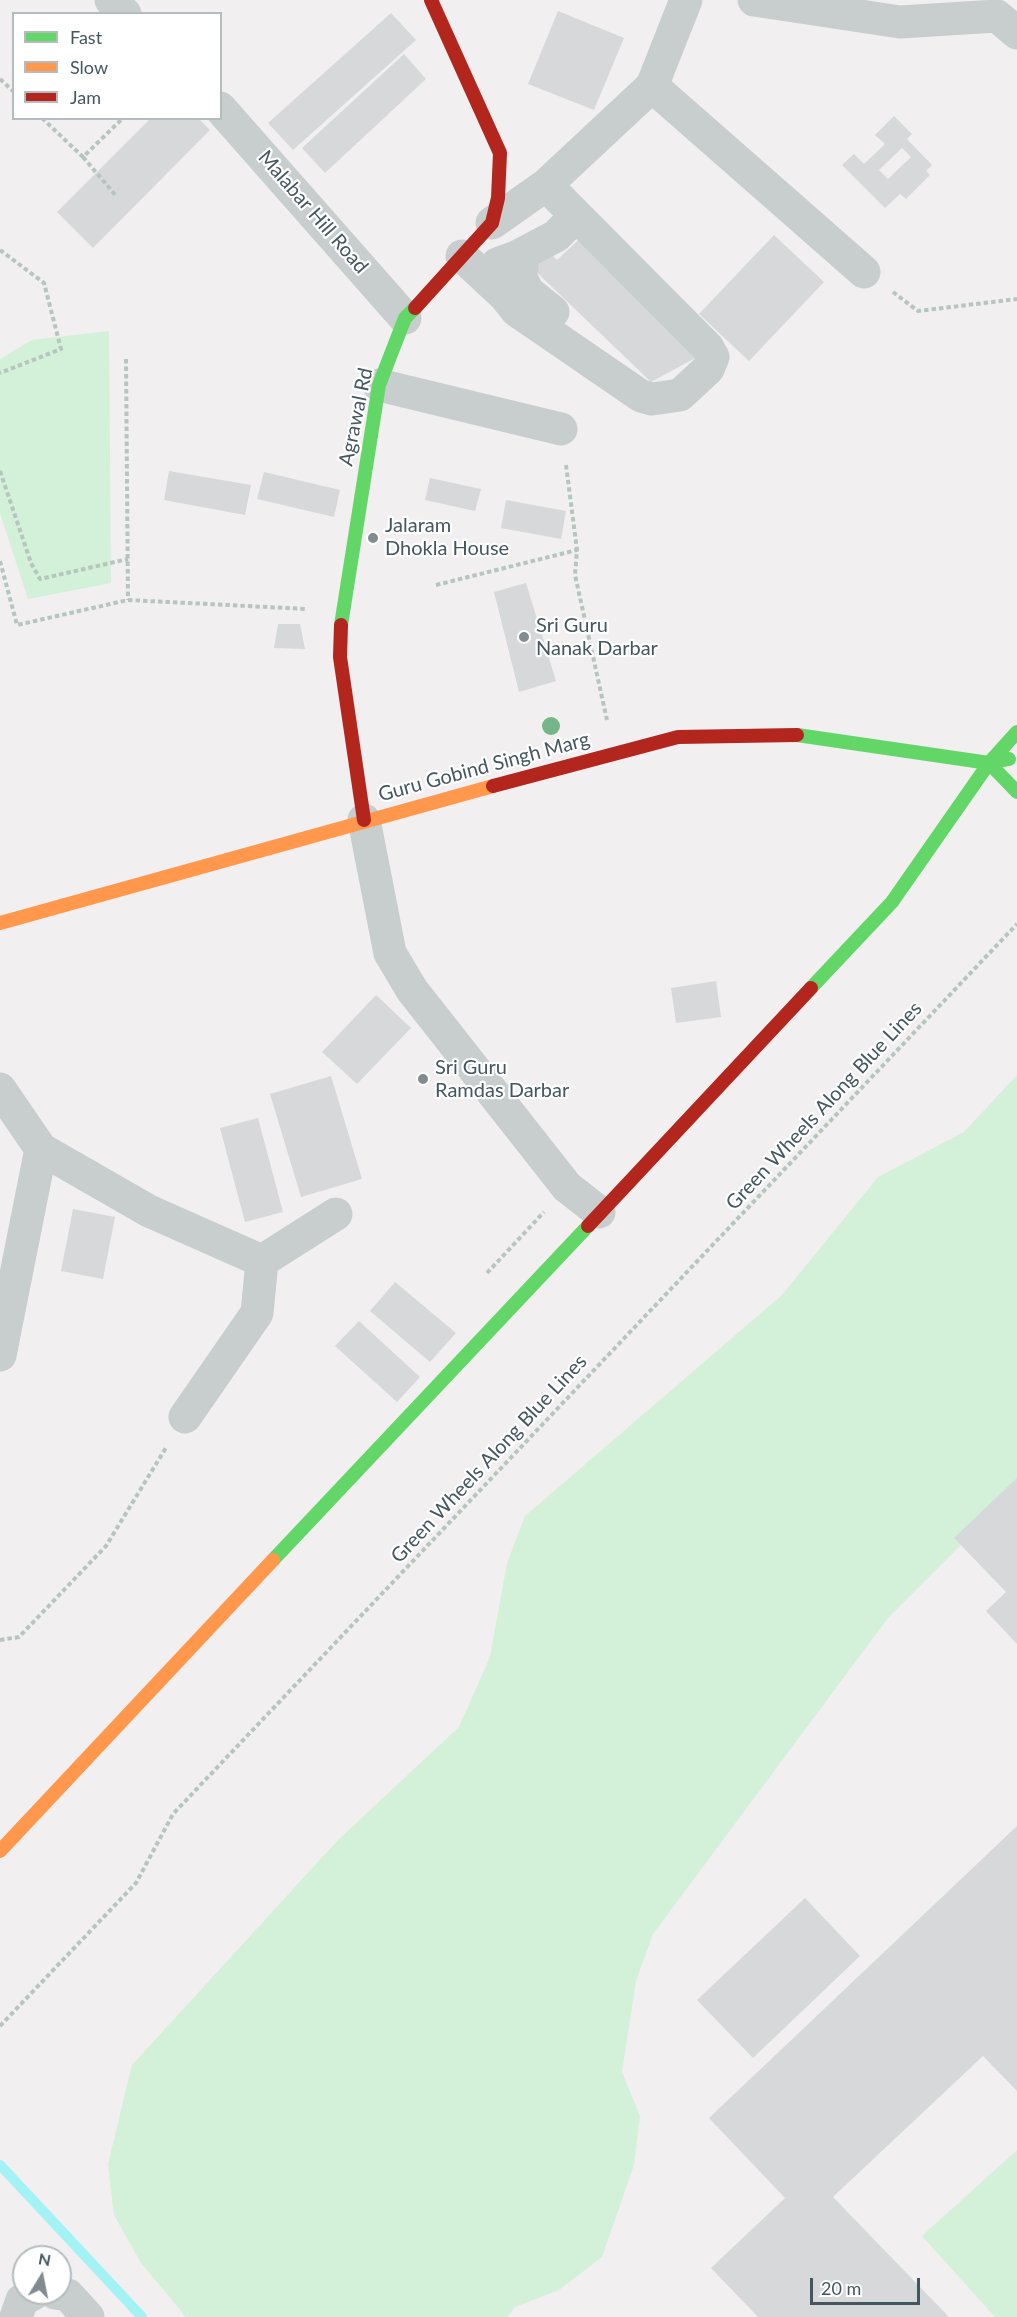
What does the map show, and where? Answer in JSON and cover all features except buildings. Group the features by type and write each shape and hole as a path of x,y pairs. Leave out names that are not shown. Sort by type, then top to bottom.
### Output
{"street":[{"path":"111,0 123,12"},
{"path":"431,0 500,153 498,198 492,223"},
{"path":"492,223 546,185 652,86 686,0"},
{"path":"754,0 900,22 1010,18"},
{"path":"652,86 864,272"},
{"name":"Malabar Hill Road","path":"222,110 405,318"},
{"path":"470,263 517,311 641,396 652,399 680,394 708,369 712,357 708,348 546,185"},
{"path":"470,263 516,257 556,237 576,216"},
{"name":"Agrawal Rd","path":"364,820 340,657 341,610 379,386 405,318 470,263 492,223"},
{"path":"516,257 522,267 520,276 528,292 666,398"},
{"path":"379,386 561,429"},
{"path":"0,1851 892,902 989,763 1017,732"},
{"name":"Guru Gobind Singh Marg","path":"0,923 364,820 678,737 800,735 989,763 1017,757"},
{"path":"989,763 1017,792"},
{"path":"364,820 390,953 412,990 567,1187 599,1212"},
{"path":"0,1089 41,1149 149,1211 262,1261"},
{"path":"0,1355 41,1149"},
{"path":"262,1261 336,1214"},
{"path":"185,1417 257,1313 262,1261"},
{"path":"72,2300 87,2317"}],"path":[{"path":"0,79 12,90"},
{"path":"44,120 83,157 117,197"},
{"path":"83,157 121,120"},
{"path":"0,250 44,283 61,349 0,373"},
{"path":"864,272 918,311 1017,299"},
{"path":"126,359 128,600"},
{"path":"561,429 577,550 575,575 615,753"},
{"path":"0,471 31,563 40,579 128,559"},
{"path":"436,585 577,550"},
{"path":"0,561 17,625 128,600 341,610"},
{"name":"Green Wheels Along Blue Lines","path":"0,2026 136,1883 173,1814 1017,924"},
{"path":"487,1273 567,1187"},
{"path":"0,1640 19,1637 106,1546 185,1417"}],"green space":[{"path":"109,331 111,583 28,599 0,513 0,359 32,340"},
{"path":"1017,1075 1017,1489 888,1618 653,1934 636,1981 622,2072 640,2116 634,2165 602,2257 559,2290 515,2307 507,2317 186,2317 141,2263 114,2215 108,2164 132,2065 338,1840 459,1727 490,1657 507,1563 525,1516 782,1295 878,1177 964,1132"},
{"path":"1017,2150 1017,2317 995,2317 922,2236"}],"waterway":[{"path":"0,2165 142,2317"}],"traffic: fast":[{"path":"341,625 379,385 405,318 415,308"},
{"path":"811,988 892,902 989,763 1017,732"},
{"path":"797,735 989,763"},
{"path":"1009,759 989,763 1017,792"},
{"path":"273,1560 588,1226"}],"traffic: slow":[{"path":"0,923 493,786"},
{"path":"0,1851 273,1560"}],"traffic: jam":[{"path":"415,308 492,223 498,198 500,153 431,0"},
{"path":"341,625 340,657 364,820"},
{"path":"493,786 678,737 797,735"},
{"path":"588,1226 811,988"}],"place":[{"name":"Jalaram Dhokla House","path":"373,538"},
{"name":"Sri Guru Nanak Darbar","path":"524,637"},
{"name":"Sri Guru Ramdas Darbar","path":"423,1079"}]}
